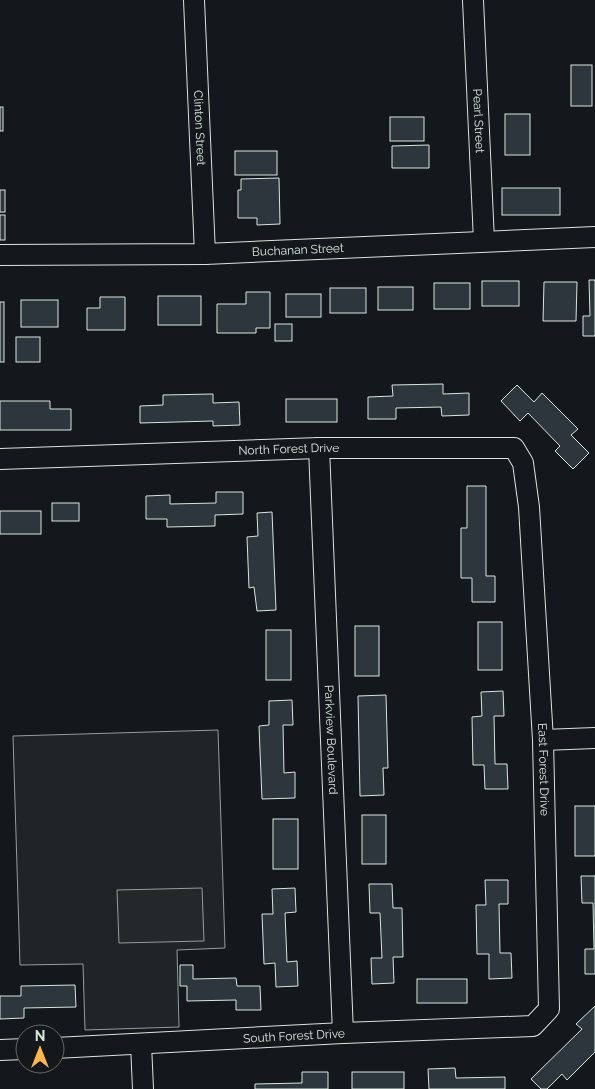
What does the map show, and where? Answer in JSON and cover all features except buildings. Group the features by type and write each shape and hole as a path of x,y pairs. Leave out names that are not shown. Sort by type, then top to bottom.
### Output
{"street":[{"name":"Clinton Street","path":"194,0 205,254"},
{"name":"Pearl Street","path":"473,0 484,241"},
{"name":"Buchanan Street","path":"0,255 205,254 595,236"},
{"name":"North Forest Drive","path":"0,459 320,448 514,448 523,463 529,507"},
{"name":"Parkview Boulevard","path":"320,448 343,1033"},
{"name":"East Forest Drive","path":"529,507 543,740 548,1009 533,1026"},
{"path":"543,740 595,738"},
{"name":"South Forest Drive","path":"65,1048 343,1033 533,1026"},
{"path":"141,1044 143,1089"},
{"path":"0,1050 15,1049"}],"shaded area":[{"path":"218,730 225,948 177,950 179,1027 85,1030 83,964 20,965 13,736"},
{"path":"202,888 204,941 119,943 117,890"}]}
